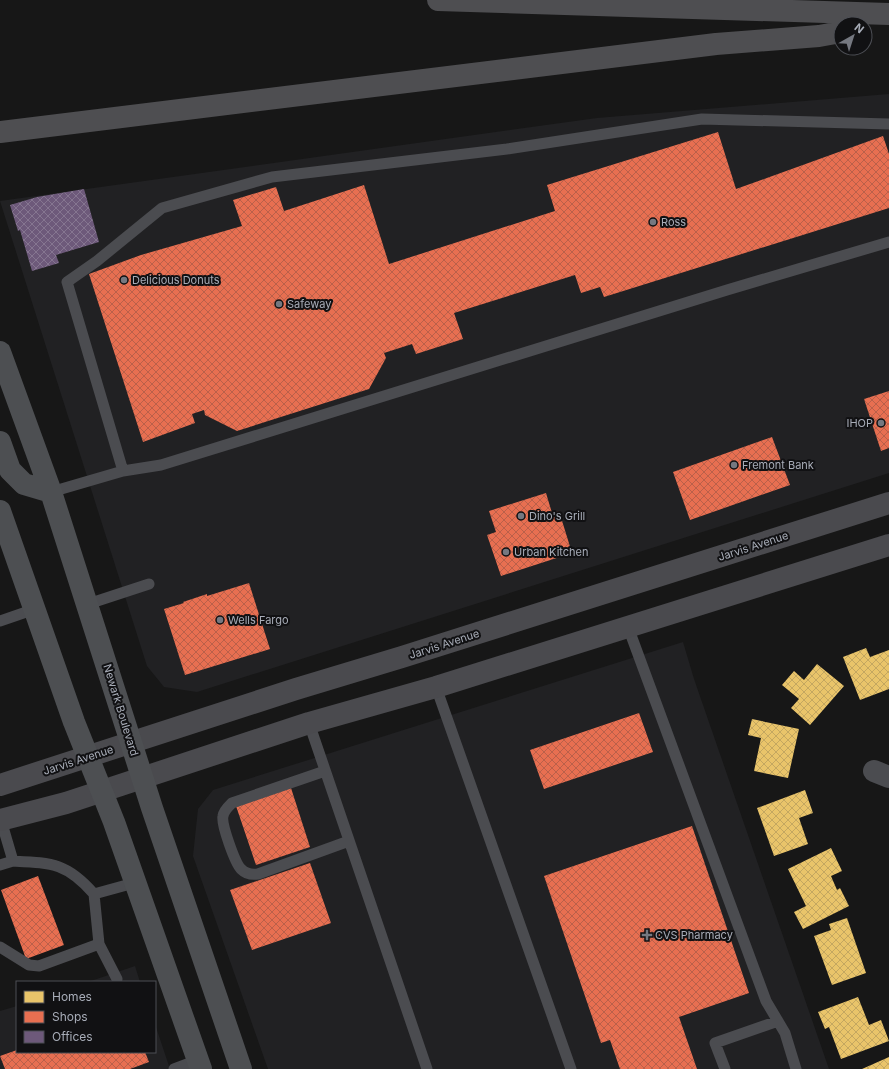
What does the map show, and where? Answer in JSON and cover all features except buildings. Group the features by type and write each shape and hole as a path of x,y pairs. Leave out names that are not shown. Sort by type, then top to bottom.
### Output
{"highway":[{"path":"438,0 889,14"},
{"path":"873,27 889,24"},
{"path":"0,132 716,44 819,36 833,33"}],"main road":[{"name":"Newark Boulevard","path":"0,352 51,492 132,742 142,778 241,1069"},
{"path":"0,442 10,470 24,484 51,492"},
{"path":"0,511 102,791 199,1065"}],"street":[{"name":"Jarvis Avenue","path":"0,785 296,689 410,655 889,503"},
{"path":"1,820 66,803 309,723 436,687 889,545"}],"lane":[{"path":"124,471 67,282 97,261 162,208 272,177 507,149 702,119 889,124"},
{"path":"51,492 124,471 161,465 727,290 889,242"},
{"path":"88,604 149,584"},
{"path":"0,621 35,609"},
{"path":"628,627 766,1001 785,1033 796,1069"},
{"path":"436,687 571,1069"},
{"path":"309,723 427,1069"},
{"path":"325,771 232,803 225,811 223,816 225,829 237,864 246,873 252,874 258,874 349,841"},
{"path":"1,820 13,861"},
{"path":"0,865 13,861 46,863 70,871 82,880 94,894 99,944 117,979"},
{"path":"94,894 134,883"},
{"path":"0,946 29,965 39,966 99,944"},
{"path":"725,1069 715,1044 778,1021"},
{"path":"174,1069 199,1065"}],"shaded area":[{"path":"889,94 889,473 197,692 164,687 147,666 0,201 597,118"},
{"path":"683,642 694,679 829,1069 268,1069 193,856 198,809 213,790"},
{"path":"135,966 140,981 91,981"},
{"path":"16,1006 16,1053 156,1053 156,1027 170,1069 0,1069 0,1011"}],"place":[{"name":"Ross","path":"653,222"},
{"name":"Delicious Donuts","path":"124,280"},
{"name":"Safeway","path":"279,304"},
{"name":"IHOP","path":"881,423"},
{"name":"Fremont Bank","path":"734,465"},
{"name":"Dino's Grill","path":"521,516"},
{"name":"Urban Kitchen","path":"506,552"},
{"name":"Wells Fargo","path":"220,620"},
{"name":"CVS Pharmacy","path":"647,935"}]}
